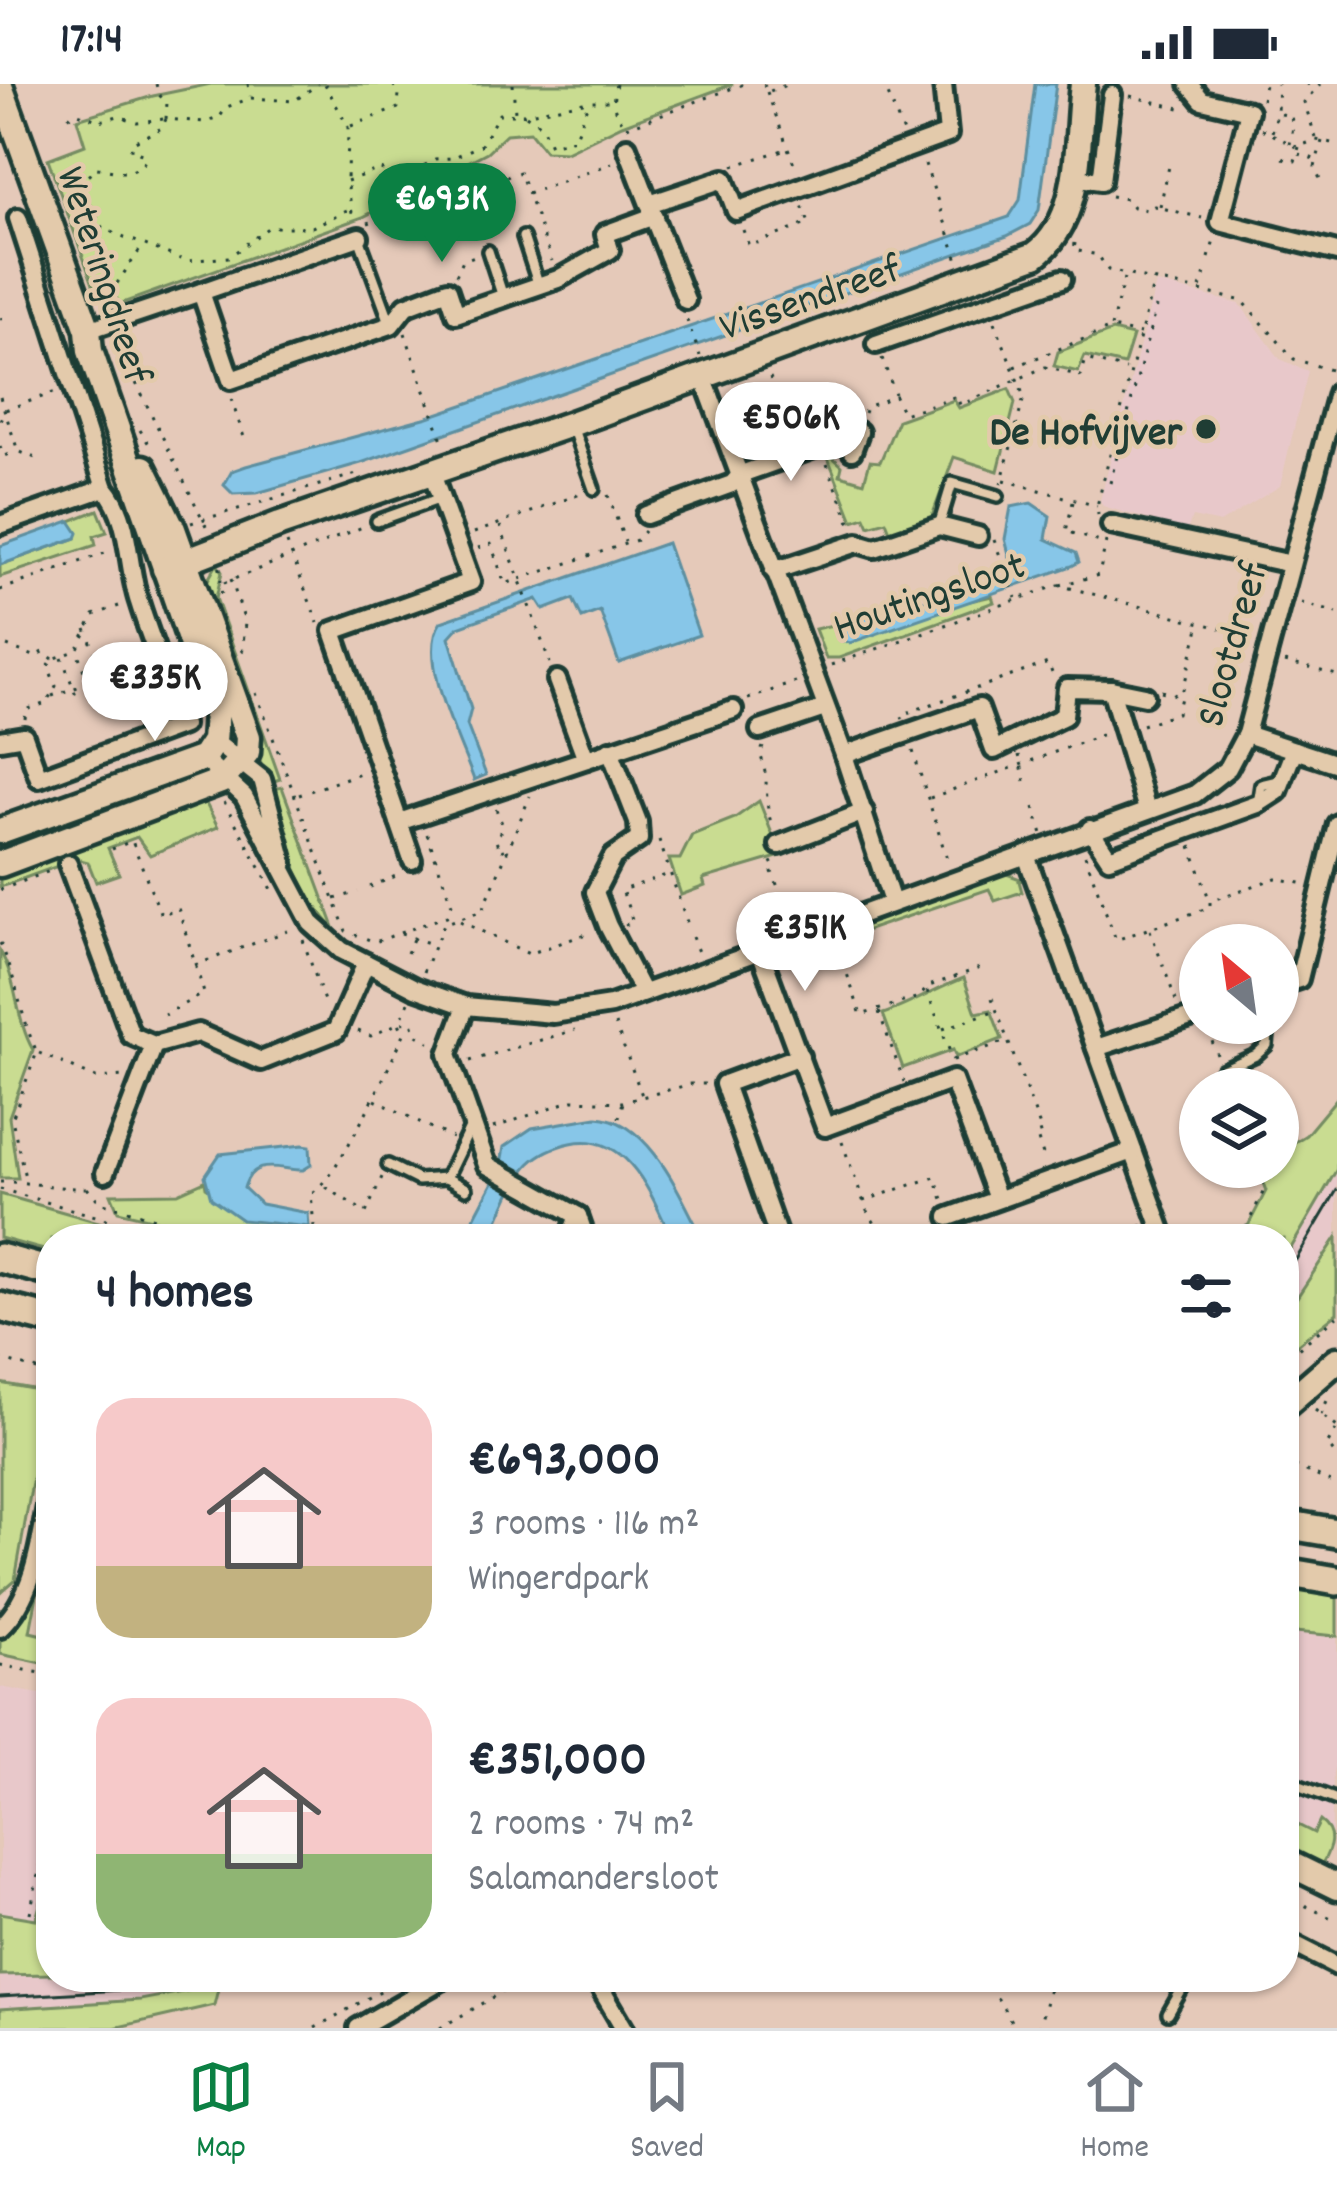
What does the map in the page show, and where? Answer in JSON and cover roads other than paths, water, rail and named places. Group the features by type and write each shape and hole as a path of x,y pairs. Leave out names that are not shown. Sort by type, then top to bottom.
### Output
{"main road":[{"path":"0,1258 36,1269"},
{"path":"0,1307 36,1316"},
{"path":"1299,1527 1337,1533"},
{"path":"1299,1575 1337,1581"}],"street":[{"path":"201,292 231,380 395,320 406,306 448,290 457,314 558,279 610,250 604,234 724,178 736,212 948,134 943,84"},
{"path":"1083,84 1072,177 1101,181 1113,93"},
{"name":"Weteringdreef","path":"0,86 45,209 98,327 90,351 114,419 248,737 247,752 234,768"},
{"path":"1194,91 1249,111 1220,222 1337,251"},
{"path":"627,147 686,300"},
{"name":"Vissendreef","path":"175,565 571,424 698,362 761,354 965,267 1035,255 1052,242 1070,209 1072,177"},
{"path":"9,221 45,209"},
{"name":"Weteringdreef","path":"0,740 24,736 40,778 183,725 138,599 112,496 105,488 74,385 9,221"},
{"path":"98,327 360,240"},
{"path":"965,267 981,307"},
{"path":"877,344 1061,279"},
{"path":"698,362 844,755 892,902"},
{"name":"Slootdreef","path":"208,749 234,768 311,923 340,950 416,988 466,1006 553,1014 611,1005 1195,794 1228,768 1246,734 1291,564 1328,459 1337,393"},
{"name":"Weteringdreef","path":"114,419 173,529 175,565 216,714 208,749"},
{"path":"652,512 859,432 852,451"},
{"path":"412,860 333,631 471,582 431,471"},
{"path":"0,526 105,488"},
{"path":"774,571 857,543 875,548 940,526 985,534"},
{"path":"1108,534 1291,564"},
{"path":"556,680 586,759"},
{"path":"844,755 979,708 994,750 1064,716 1066,688 1145,696"},
{"path":"1111,689 1148,810"},
{"path":"760,730 825,708"},
{"path":"399,822 734,710"},
{"path":"1246,734 1337,764"},
{"path":"0,831 208,749"},
{"name":"Slootdreef","path":"208,749 234,768 262,779 286,876"},
{"path":"610,750 638,822 639,839 613,857 595,892 643,993"},
{"path":"1085,833 1109,858 1258,804 1278,791 1294,750"},
{"path":"0,864 234,768"},
{"path":"779,844 864,812"},
{"path":"1299,979 1337,824"},
{"path":"1026,855 1160,1224"},
{"path":"68,864 131,1035 154,1045 199,1033 261,1060 336,1031 366,963"},
{"path":"760,951 831,1126 953,1080 997,1199"},
{"path":"466,1006 448,1054 471,1136 487,1166 578,1216 581,1224"},
{"path":"1096,1048 1179,1020"},
{"path":"105,1173 154,1045"},
{"path":"774,1224 724,1084 800,1056"},
{"path":"949,1216 1133,1150"},
{"path":"575,1224 578,1216"},
{"path":"1299,1393 1337,1360"},
{"path":"0,1628 16,1614 25,1594 36,1547"},
{"path":"1299,1868 1337,1887"},
{"path":"1299,1947 1337,1966"},
{"path":"358,2028 421,1992"},
{"path":"603,1992 624,2028"}],"lane":[{"path":"523,237 539,286"},
{"path":"360,240 395,320"},
{"path":"488,251 503,298"},
{"path":"571,424 594,488"},
{"path":"940,526 952,483 998,496"},
{"path":"377,521 441,498"},
{"path":"1226,1068 1267,1044"},
{"path":"446,1178 471,1136"},
{"path":"388,1165 418,1180 446,1178 466,1189"},
{"path":"1299,1786 1337,1800"},
{"path":"1168,2014 1180,1992"}],"water":[{"path":"1035,84 1056,84 1039,210 1030,224 1007,236 361,463 257,493 233,494 224,485 232,471 246,466 428,417 1009,217 1020,200"},
{"path":"1031,503 1050,516 1046,539 1076,553 1079,562 850,643 840,640 841,623 1015,577 1005,539 1011,507"},
{"path":"70,521 76,538 0,565 0,546"},
{"path":"667,543 699,635 619,663 600,611 582,618 573,599 544,610 537,599 458,627 449,637 471,709 467,725 486,775 474,780 437,677 435,637 441,622"},
{"path":"597,1117 616,1121 633,1131 662,1163 695,1224 665,1224 636,1171 608,1147 591,1142 543,1153 517,1180 496,1224 471,1224 500,1169 504,1147 532,1128"},
{"path":"310,1146 311,1165 303,1170 260,1168 244,1188 261,1204 308,1213 309,1224 242,1220 211,1198 205,1176 220,1154"}],"tram line":[{"path":"1299,1255 1337,1190"},
{"path":"0,1997 87,1992"}],"place":[{"name":"De Hofvijver","path":"1206,429"}]}
